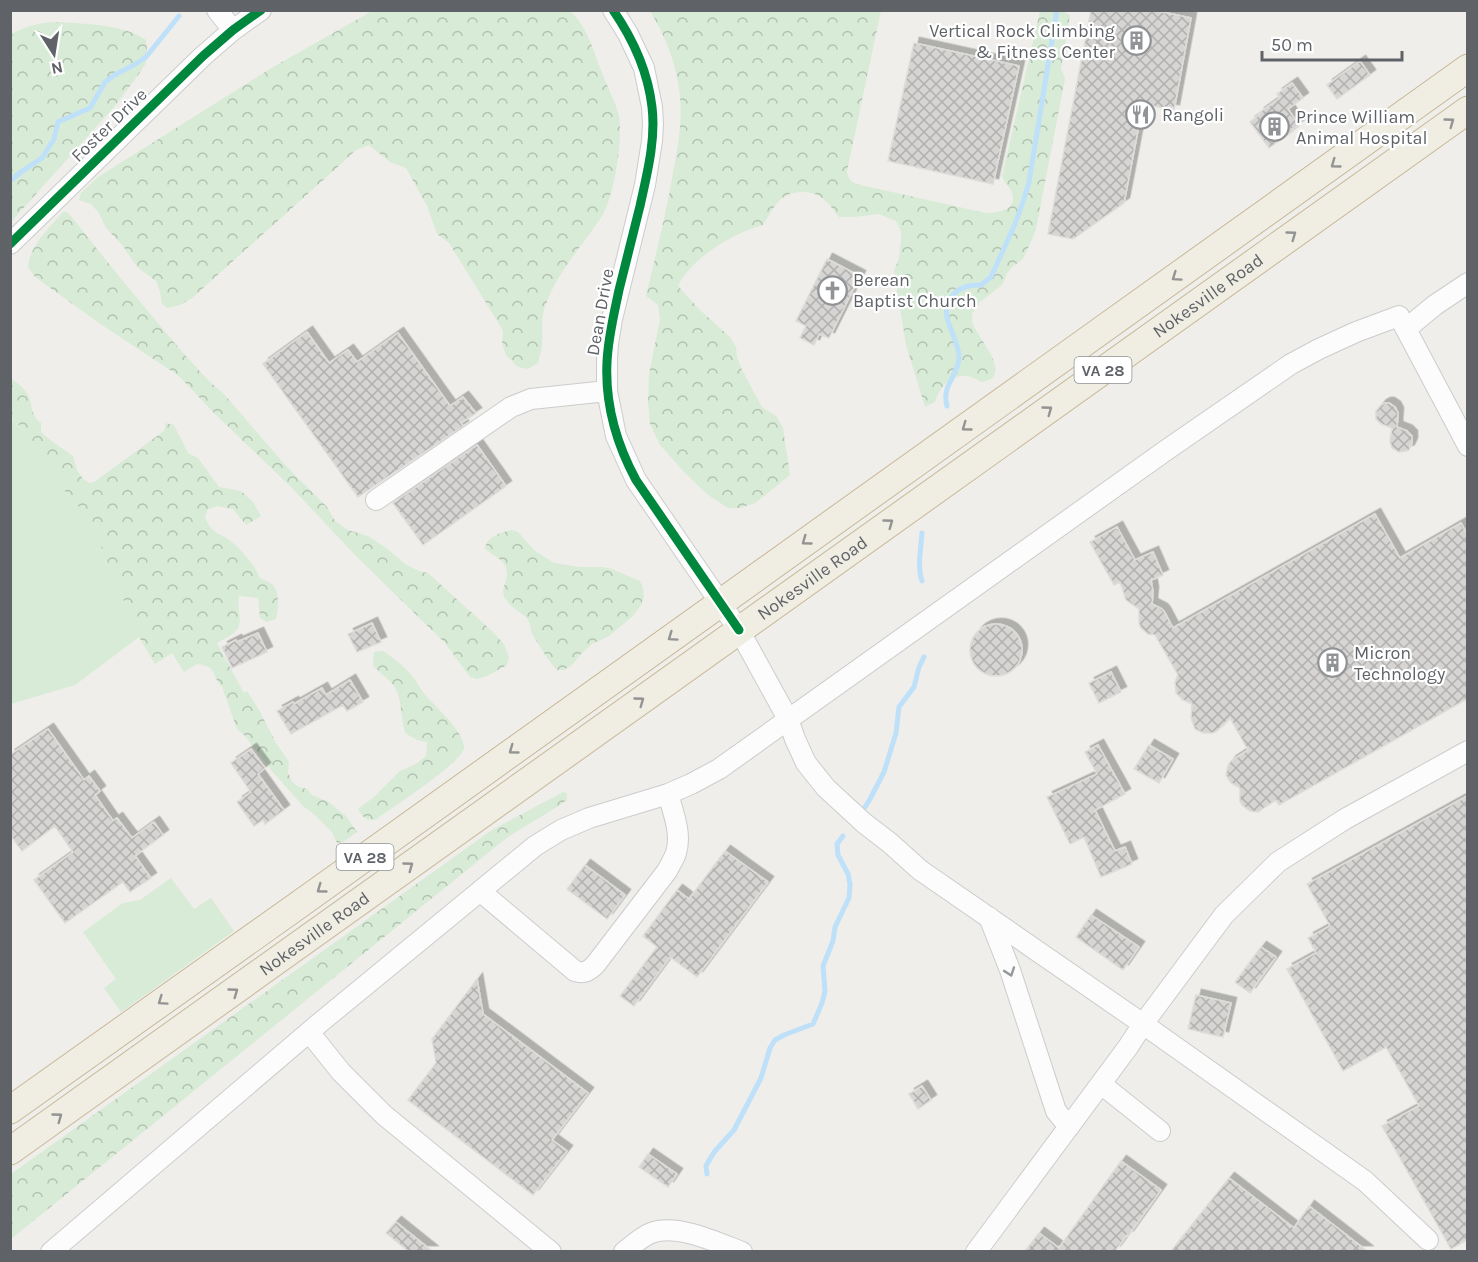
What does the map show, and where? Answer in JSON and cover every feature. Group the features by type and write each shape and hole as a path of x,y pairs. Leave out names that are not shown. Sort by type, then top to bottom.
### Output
{"highway":[{"name":"Nokesville Road","path":"10,1110 1467,68"},
{"name":"Nokesville Road","path":"10,1151 1467,110"},
{"path":"253,937 273,964"}],"street":[{"path":"217,10 233,30 261,10"},
{"name":"Dean Drive","path":"613,10 628,34 644,68 653,124 645,185 612,319 607,359 607,391 616,436 636,480 739,630 788,719 806,763 826,788 920,870 1143,1023 1365,1181 1428,1240"},
{"name":"Foster Drive","path":"10,244 203,56 233,30"},
{"path":"1406,329 1467,283"},
{"path":"51,1251 309,1032 536,846 561,830 589,818 668,794 719,769 1165,451 1291,364 1356,332 1399,316 1467,446"},
{"path":"376,500 510,407 531,399 607,391"},
{"path":"976,1251 1224,915 1278,862 1345,819 1467,751"},
{"path":"480,891 575,971 584,973 590,970 667,871 676,854 678,833 668,794"},
{"path":"989,917 1010,970 1056,1111 1069,1127"},
{"path":"309,1032 341,1072 384,1115 551,1251"},
{"path":"1101,1084 1160,1131"},
{"path":"624,1251 651,1233 674,1231 694,1234 742,1251"}],"green space":[{"path":"372,11 570,11 590,41 619,117 620,140 617,168 602,216 564,269 551,292 543,314 542,347 538,363 528,369 518,367 506,355 502,344 501,327 449,243 437,234 427,206 406,168 390,162 369,145 356,150 192,298 180,305 167,308 162,303 156,281 137,267 123,246 106,228 99,213 91,204 79,200 81,193 98,177 273,67"},
{"path":"650,11 881,11 847,171 849,177 856,184 986,213 1001,211 1010,207 1012,203 1012,193 1002,176 1040,11 1062,11 1070,15 1061,68 1065,79 1036,229 1023,259 1012,267 1003,284 980,302 972,314 973,325 993,359 995,374 991,379 981,382 966,376 953,378 942,388 935,402 925,407 906,345 894,271 899,258 901,231 896,221 879,214 839,217 817,195 805,192 790,194 779,201 763,225 714,248 692,266 684,276 678,286 730,337 736,347 742,370 762,407 776,416 783,428 790,475 755,503 740,508 728,508 708,495 660,445 650,424 649,374 660,319 658,305 646,296 671,184 681,108 679,85 666,41"},
{"path":"58,22 104,26 137,35 146,40 146,63 114,107 11,222 11,34 34,25"},
{"path":"63,212 70,215 183,353 224,394 286,466 327,507 335,521 348,530 368,536 405,564 428,573 504,644 509,657 507,665 487,676 477,679 470,677 445,643 179,376 35,277 28,267 32,251"},
{"path":"10,378 21,386 28,396 34,415 41,423 41,432 73,456 77,470 89,483 94,482 164,431 166,423 174,425 188,453 198,458 219,487 241,491 253,502 261,516 246,525 233,509 218,506 208,509 205,517 214,531 228,539 245,555 260,578 273,585 278,597 276,619 267,622 260,618 258,598 239,596 240,621 237,630 217,643 244,693 247,691 289,762 288,772 292,782 307,789 312,795 329,802 346,816 357,832 343,842 337,843 332,832 303,806 237,729 222,687 211,669 197,664 184,672 172,653 155,664 139,637 107,566 96,525 83,510 70,500 48,460 11,417"},
{"path":"10,417 48,460 70,500 83,510 96,525 101,538 102,554 139,637 75,685 11,704"},
{"path":"512,530 518,532 534,550 554,563 612,569 640,581 643,588 644,596 641,605 633,616 609,636 592,644 564,670 557,670 547,658 531,632 526,617 511,606 504,597 506,567 502,561 485,549 491,538"},
{"path":"383,651 400,663 414,678 425,695 460,735 464,748 460,755 439,774 372,820 365,818 358,809 374,797 400,771 416,764 426,756 427,742 417,740 405,733 397,691 373,666 374,652"},
{"path":"563,792 567,793 567,800 499,844 11,1239 11,1174 492,830"},
{"path":"171,878 194,909 211,898 234,931 121,1012 104,988 116,979 83,932 123,903 140,900"}],"building":[{"path":"1091,10 1153,10 1191,18 1174,110 1143,104 1124,203 1073,239 1048,234"},
{"path":"914,43 1019,66 993,184 888,161"},
{"path":"1360,61 1370,75 1337,99 1327,85"},
{"name":"Prince William Animal Hospital","path":"1292,83 1303,98 1288,109 1299,125 1269,148 1250,122 1280,98 1277,94"},
{"name":"Berean Baptist Church","path":"827,259 860,276 829,338 819,334 814,345 800,338 806,326 796,321"},
{"path":"307,332 329,363 348,350 357,362 398,333 450,406 463,397 476,413 461,423 463,426 358,497 263,364"},
{"path":"1385,403 1395,407 1398,413 1397,427 1412,436 1409,450 1399,452 1392,448 1390,441 1392,428 1381,424 1376,419 1376,411"},
{"path":"477,445 506,486 423,545 393,503"},
{"name":"Micron Technology","path":"1375,514 1400,558 1461,523 1467,534 1467,699 1279,805 1276,800 1258,812 1250,811 1240,801 1240,788 1231,783 1226,775 1231,761 1248,750 1230,718 1213,733 1203,733 1195,729 1191,718 1192,704 1183,700 1176,693 1175,682 1178,675 1155,635 1148,634 1141,628 1139,609 1126,600 1120,582 1114,585 1090,542 1117,527 1135,560 1153,552 1163,575 1151,580 1152,604 1162,609 1173,628"},
{"path":"372,623 381,642 357,652 348,634"},
{"path":"996,624 1006,626 1014,632 1020,640 1022,650 1020,660 1014,668 1006,674 996,676 986,674 978,668 972,660 970,650 972,640 978,632 986,626"},
{"path":"258,633 267,652 232,668 222,647"},
{"path":"1111,672 1121,692 1099,703 1089,683"},
{"path":"350,680 363,702 347,711 343,705 291,734 277,711 322,688 326,695"},
{"path":"48,729 84,780 89,776 100,791 95,795 113,821 117,818 132,838 154,822 163,835 135,856 151,878 130,892 123,882 65,923 34,880 73,852 55,826 22,851 10,835 10,755"},
{"path":"1098,745 1125,794 1095,810 1115,851 1125,847 1132,864 1101,877 1084,837 1070,844 1047,797 1097,774 1085,752"},
{"path":"1149,745 1173,759 1159,783 1134,769"},
{"path":"251,749 265,768 258,774 284,810 265,824 263,820 254,826 237,802 251,792 231,763"},
{"path":"1467,796 1467,1240 1451,1249 1382,1126 1419,1106 1386,1047 1343,1071 1287,969 1316,953 1308,938 1330,926 1307,884"},
{"path":"725,851 768,882 697,977 670,957 634,1006 620,996 657,947 643,936 677,890 689,899"},
{"path":"585,865 625,895 607,919 567,889"},
{"path":"1091,915 1139,947 1123,970 1076,937"},
{"path":"1261,947 1276,957 1250,993 1235,982"},
{"path":"477,979 483,1014 588,1093 552,1140 567,1151 533,1195 408,1100 436,1063 432,1039"},
{"path":"1196,995 1231,1003 1223,1037 1188,1029"},
{"path":"922,1086 931,1100 918,1109 909,1094"},
{"path":"648,1154 677,1174 668,1187 639,1167"},
{"path":"1121,1161 1161,1190 1115,1251 1025,1251 1039,1233 1059,1248"},
{"path":"1229,1178 1294,1228 1309,1206 1367,1251 1171,1251"},
{"path":"396,1222 432,1251 408,1251 386,1233"}],"waterway":[{"path":"947,406 946,392 956,371 959,358 946,308 949,300 958,291 967,286 981,285 991,277 1015,224 1029,182 1057,10"},
{"path":"10,181 42,158 54,139 58,122 90,108 105,82 146,57 179,16"},
{"path":"922,533 920,564 922,581"},
{"path":"865,807 884,772 896,733 899,707 914,687 924,657"},
{"path":"707,1174 706,1166 711,1157 734,1130 761,1078 770,1048 775,1040 813,1024 822,1003 825,991 823,966 833,941 835,927 849,898 848,874 838,855 837,844 843,836"}],"cycle path":[{"path":"10,244 203,56 261,10"},
{"path":"613,10 627,32 643,69 650,94 653,119 648,169 610,335 607,377 610,408 623,452 636,480 739,630"}],"place":[{"name":"Vertical Rock Climbing & Fitness Center","path":"1136,41"},
{"name":"Rangoli","path":"1141,115"},
{"name":"Prince William Animal Hospital","path":"1275,127"},
{"name":"Berean Baptist Church","path":"832,290"},
{"name":"Micron Technology","path":"1333,663"}]}
